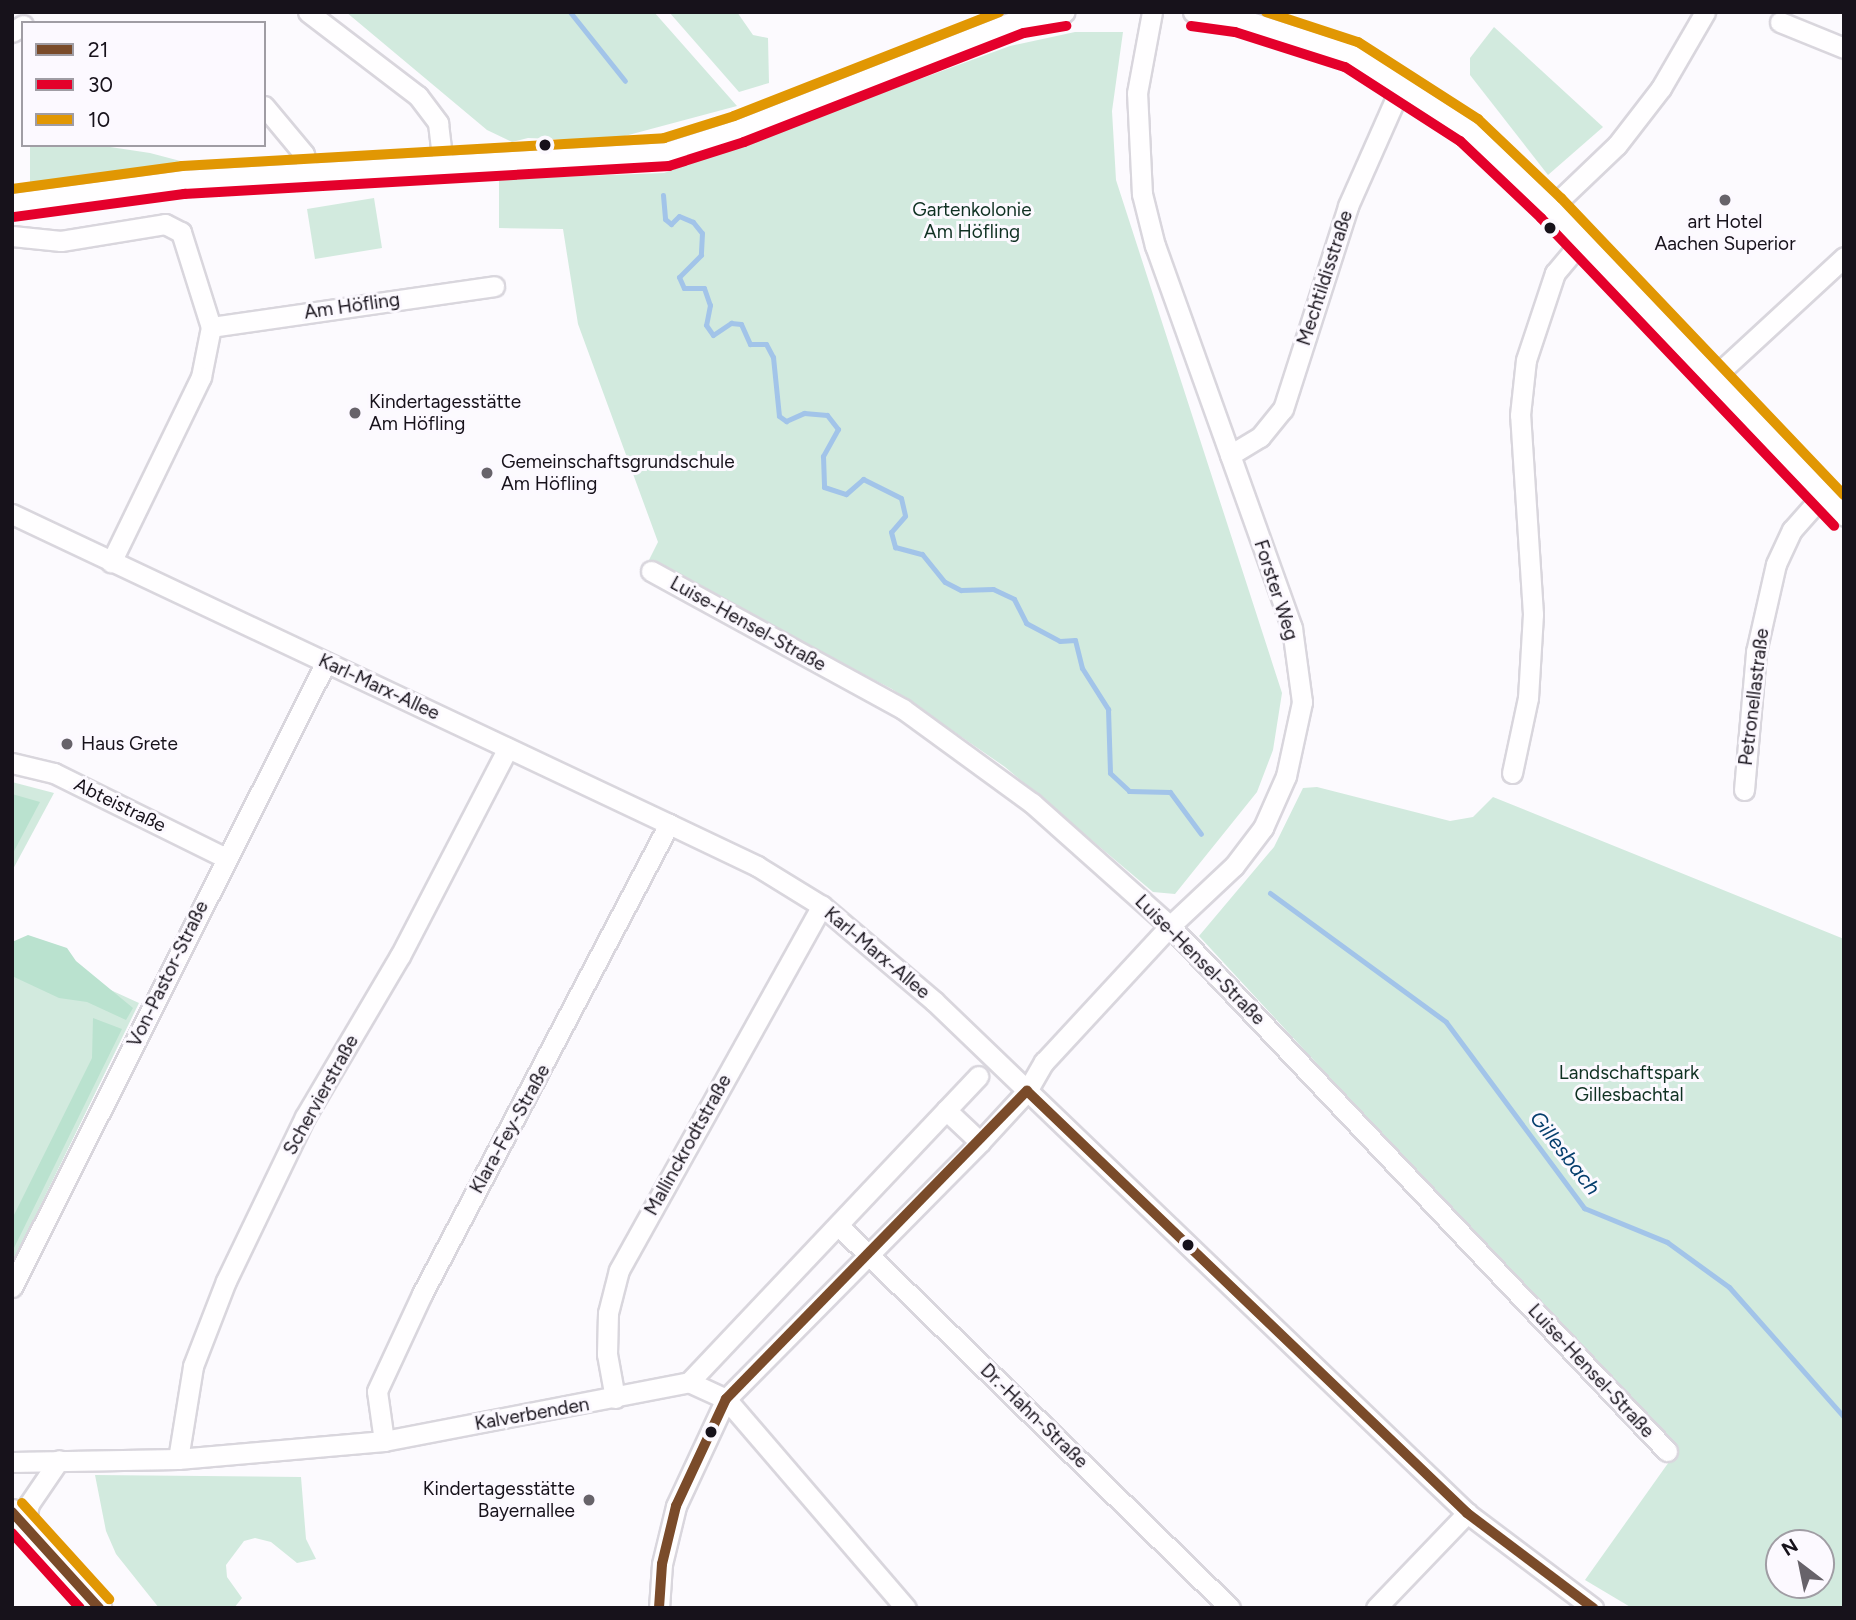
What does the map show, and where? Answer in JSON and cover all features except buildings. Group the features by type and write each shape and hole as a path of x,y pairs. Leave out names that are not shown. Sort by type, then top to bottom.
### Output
{"main road":[{"path":"19,1519 99,1608"}],"street":[{"path":"308,12 424,103 438,123 443,164"},
{"path":"12,203 183,180 667,152 738,129 1020,19 1064,12"},
{"name":"Forster Weg","path":"659,1608 663,1564 676,1506 726,1399 980,1142 1027,1091 1044,1062 1170,926 1234,866 1263,828 1286,776 1302,702 1292,628 1155,246 1142,194 1137,93 1152,12"},
{"path":"1193,12 1238,18 1306,37 1350,54 1402,84 1469,130 1551,208 1844,516"},
{"path":"1551,208 1617,145 1661,88 1705,12"},
{"path":"1793,21 1844,48"},
{"name":"Mechtildisstraße","path":"1230,455 1260,437 1283,409 1348,206 1402,84"},
{"path":"266,108 304,154 308,172"},
{"path":"12,236 61,242 166,224 181,232 211,327 201,377 111,562"},
{"path":"1512,773 1528,698 1533,614 1520,415 1526,360 1555,273 1581,242"},
{"path":"1712,379 1844,257"},
{"name":"Am Höfling","path":"211,327 494,286"},
{"name":"Petronellastraße","path":"1744,790 1756,652 1776,564 1792,530 1823,495"},
{"name":"Karl-Marx-Allee","path":"12,514 757,866 822,906 881,952 1467,1513 1593,1608"},
{"name":"Luise-Hensel-Straße","path":"651,570 903,709 1032,803 1170,926 1667,1451"},
{"name":"Von-Pastor-Straße","path":"12,1287 224,857 326,662"},
{"name":"Schervierstraße","path":"178,1459 193,1366 226,1281 305,1117 400,956 508,748"},
{"name":"Abteistraße","path":"12,763 54,773 224,857"},
{"name":"Klara-Fey-Straße","path":"384,1441 377,1391 388,1367 461,1217 510,1132 669,824"},
{"name":"Mallinckrodtstraße","path":"615,1398 607,1354 608,1314 619,1270 822,906"},
{"path":"906,1608 726,1399 690,1382 978,1076"},
{"path":"946,1110 980,1142"},
{"name":"Dr.-Hahn-Straße","path":"838,1224 1230,1608"},
{"name":"Kalverbenden","path":"12,1462 178,1459 384,1441 690,1382"},
{"path":"19,1519 58,1460"},
{"path":"1376,1608 1467,1513"}],"green space":[{"path":"346,12 654,12 737,106 606,141 528,138 512,142 487,130"},
{"path":"669,12 737,12 753,35 768,38 769,83 739,92"},
{"path":"1494,27 1603,127 1548,175 1470,75 1470,58"},
{"name":"Gartenkolonie Am Höfling","path":"1075,32 1123,32 1112,111 1116,180 1282,693 1273,750 1257,792 1175,894 1153,892 1005,767 892,689 647,564 658,542 578,324 563,229 499,228 499,179 664,173 1010,46"},
{"path":"30,147 110,147 150,153 188,163 189,174 30,191"},
{"path":"374,198 382,248 315,259 307,209"},
{"path":"12,782 54,793 12,871"},
{"name":"Landschaftspark Gillesbachtal","path":"1317,787 1450,821 1473,817 1493,797 1844,939 1844,1608 1632,1608 1585,1580 1676,1452 1199,936 1274,847 1303,788"},
{"path":"12,794 40,802 12,855"},
{"path":"28,935 67,948 76,961 133,1008 126,1020 87,1002 59,998 12,976 12,942"},
{"path":"12,945 139,1003 12,1264"},
{"path":"93,1018 122,1029 12,1252 12,1219 92,1058"},
{"path":"95,1475 301,1477 306,1539 316,1559 297,1563 271,1542 255,1538 244,1541 226,1565 227,1577 242,1598 234,1608 159,1608 116,1554 106,1531"}],"waterway":[{"name":"Gillesbach","path":"570,12 625,81"},
{"name":"Gillesbach","path":"663,195 665,219 671,224 679,216 693,222 702,233 701,255 679,277 684,288 704,288 710,305 706,325 713,335 731,323 741,324 750,344 766,344 773,357 779,416 786,421 804,413 827,415 838,429 823,456 824,487 846,494 863,479 901,498 905,516 891,532 895,547 922,554 945,582 961,590 993,589 1014,599 1026,623 1060,641 1075,640 1082,668 1108,709 1110,773 1129,791 1170,792 1201,834"},
{"name":"Gillesbach","path":"1270,893 1446,1022 1584,1208 1667,1242 1729,1287 1844,1417"}],"transit line":[{"name":"10","path":"12,189 182,166 664,138 734,116 999,12"},
{"name":"10","path":"1266,12 1358,42 1478,119 1561,198 1844,495"},
{"name":"30","path":"14,217 184,194 669,166 744,142 1024,33 1066,26"},
{"name":"30","path":"1191,26 1235,32 1345,67 1460,141 1541,218 1834,526"},
{"name":"21","path":"1027,1091 1467,1513 1593,1608"},
{"name":"21","path":"659,1608 662,1564 676,1506 726,1399 1027,1091"},
{"name":"10","path":"22,1503 109,1599"},
{"name":"21","path":"12,1512 99,1608"},
{"name":"30","path":"12,1533 80,1608"}],"place":[{"name":"art Hotel Aachen Superior","path":"1725,200"},
{"name":"Kindertagesstätte Am Höfling","path":"355,413"},
{"name":"Gemeinschaftsgrundschule Am Höfling","path":"487,473"},
{"name":"Haus Grete","path":"67,744"},
{"name":"Kindertagesstätte Bayernallee","path":"589,1500"}]}
